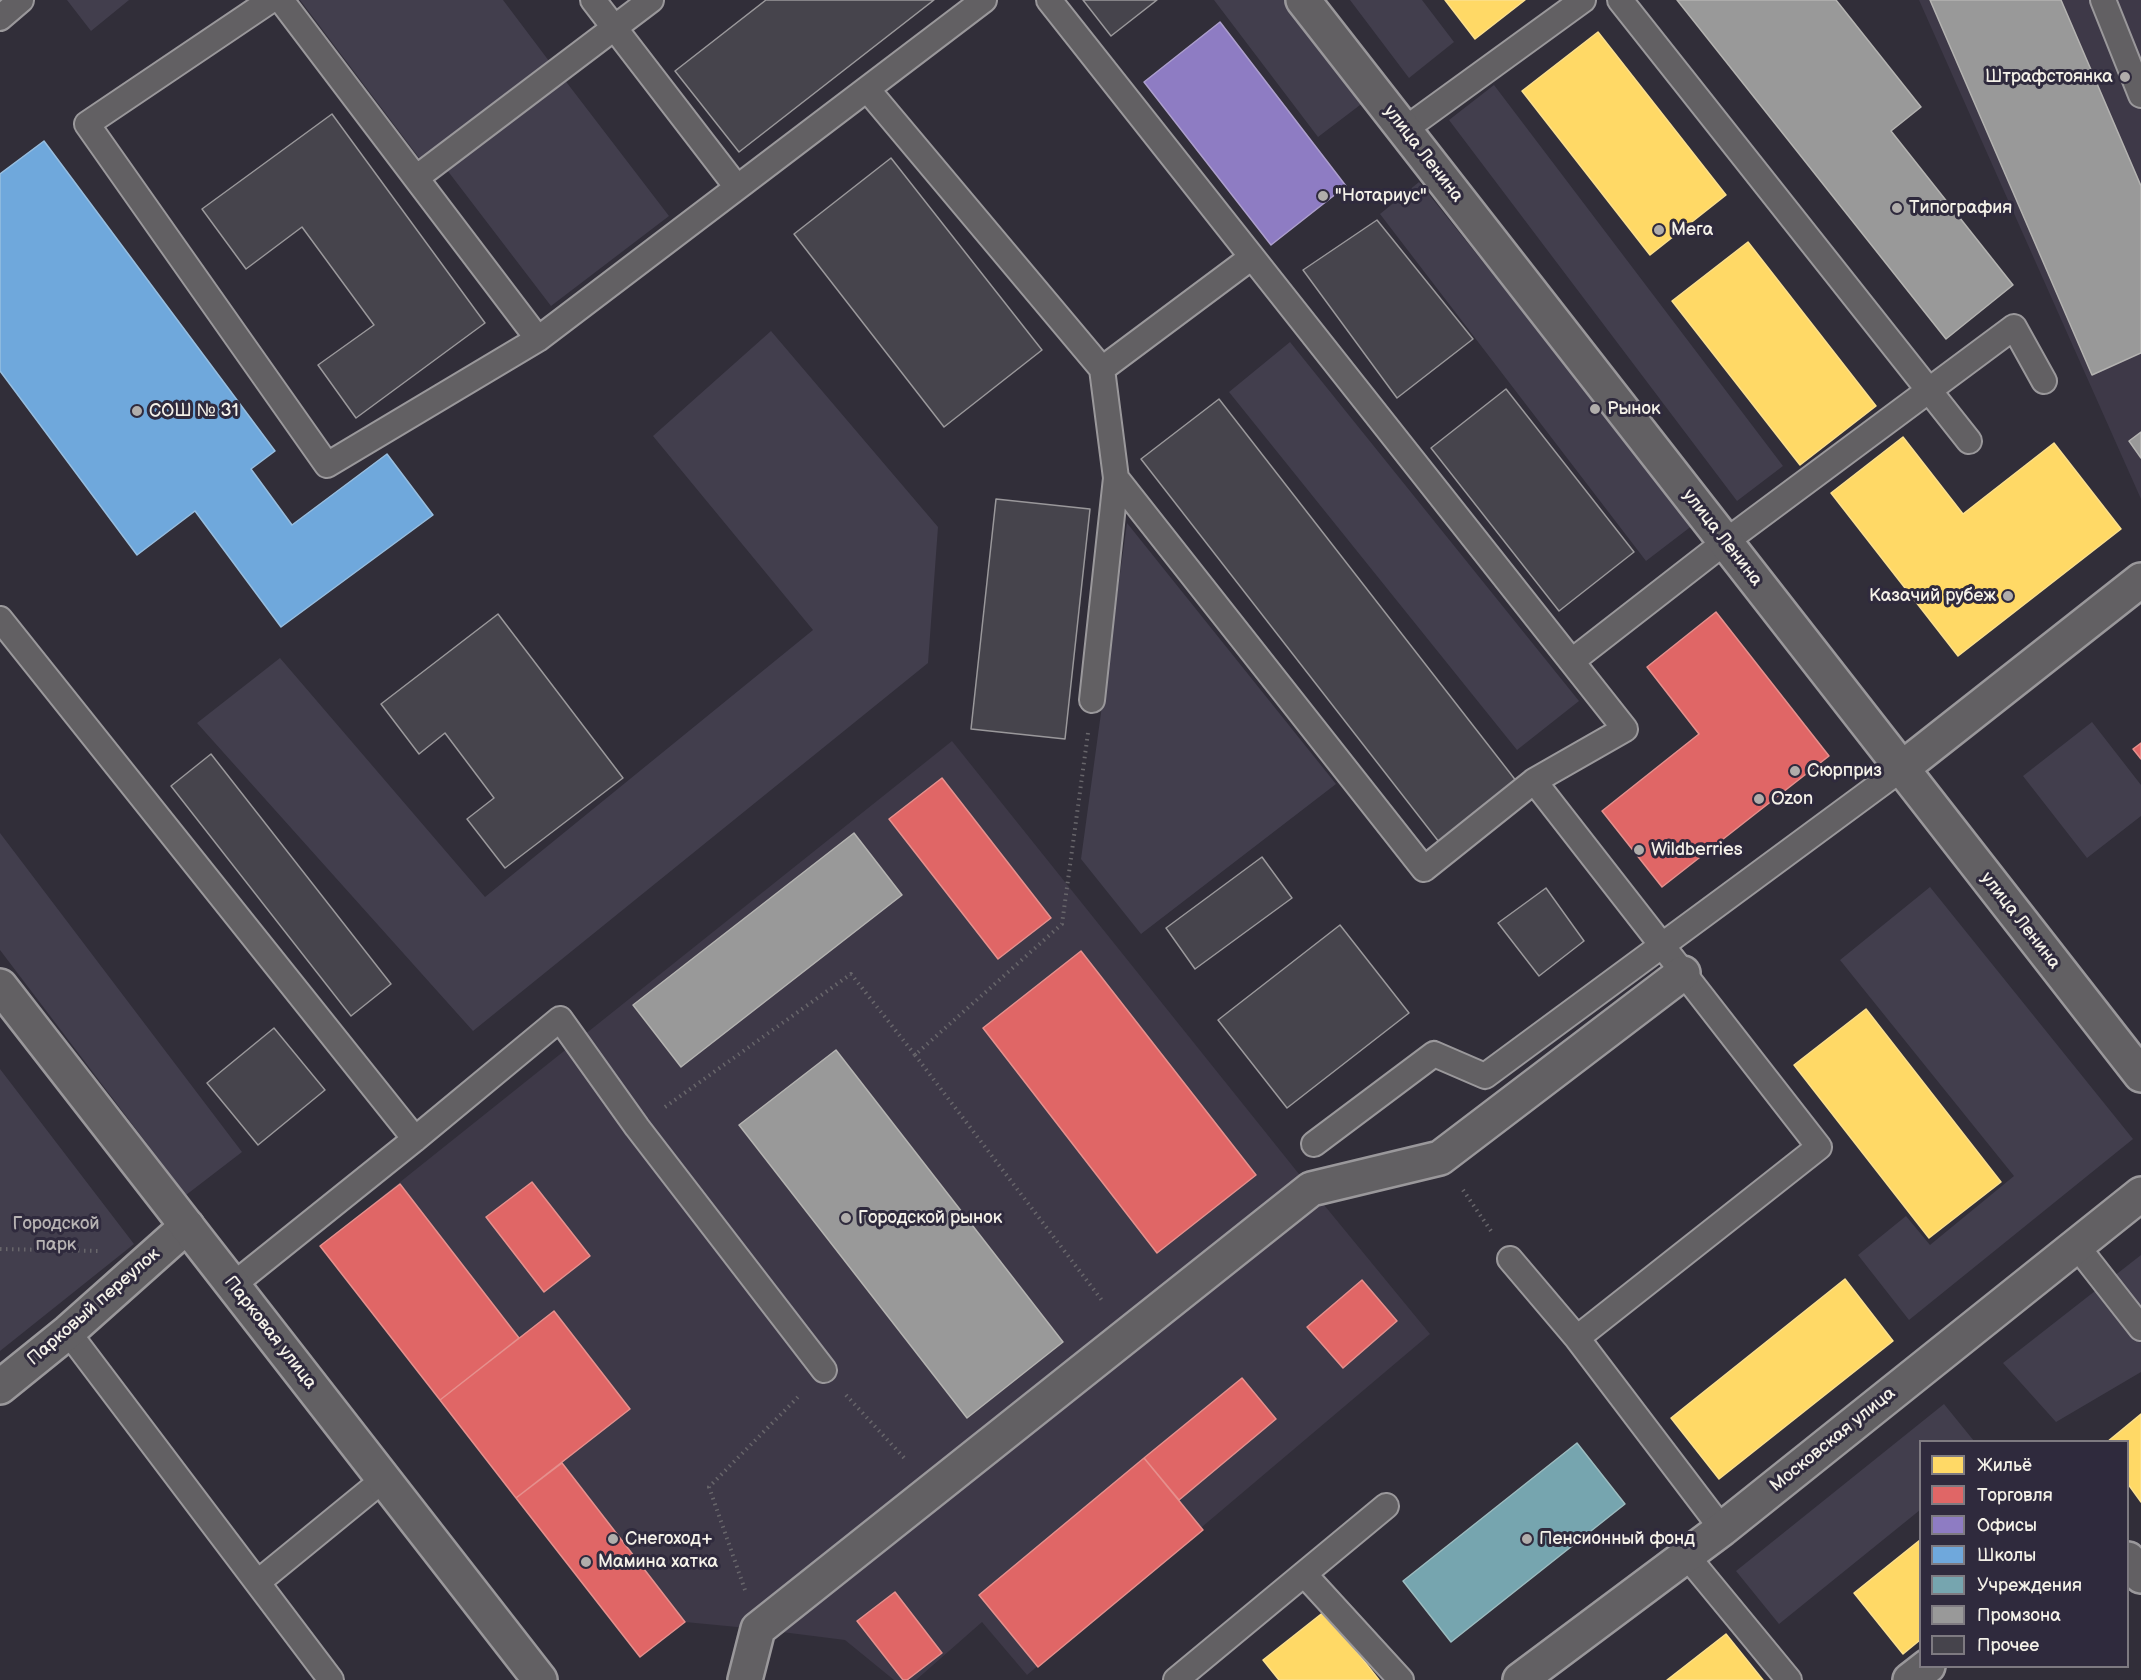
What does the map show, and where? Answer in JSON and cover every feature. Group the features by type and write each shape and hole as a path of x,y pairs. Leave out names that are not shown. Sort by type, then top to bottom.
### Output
{"main road":[{"name":"улица Ленина","path":"1303,0 2141,1075"},
{"path":"1901,769 2141,580"},
{"path":"745,1680 758,1629 1311,1189 1440,1158 1683,973"},
{"name":"Парковая улица","path":"0,986 540,1680"},
{"name":"Московская улица","path":"1520,1680 1722,1528 2141,1194"},
{"name":"Парковый переулок","path":"0,1387 68,1332 187,1226"},
{"path":"2129,1561 2141,1576"},
{"path":"1910,1680 1925,1668"}],"lane":[{"path":"0,18 21,0"},
{"path":"270,0 87,123 327,465 538,339 736,186 984,0"},
{"path":"281,0 538,339"},
{"path":"593,0 736,186"},
{"path":"416,178 651,0"},
{"path":"1049,0 1625,729 1534,781 1424,869 1116,478"},
{"path":"1404,130 1583,0"},
{"path":"1620,0 1969,441"},
{"path":"2103,0 2141,95"},
{"path":"867,89 1102,369 1116,478 1092,700"},
{"path":"1102,369 1252,257"},
{"path":"1572,661 1725,543 2014,327 2044,381"},
{"path":"0,619 416,1139"},
{"path":"1314,1144 1434,1054 1485,1076 1901,769"},
{"path":"1534,781 1819,1147 1577,1338"},
{"path":"233,1285 416,1139 560,1019 638,1127 824,1370"},
{"path":"2076,1245 2141,1328"},
{"path":"1510,1259 1577,1338 1722,1528"},
{"path":"68,1332 331,1680"},
{"path":"258,1582 384,1479"},
{"path":"1176,1680 1386,1506"},
{"path":"1686,1555 1789,1680"},
{"path":"1304,1574 1401,1680"}],"path":[{"path":"915,1056 1062,924 1092,700"},
{"path":"638,1127 852,974 1128,1334"},
{"path":"1440,1158 1510,1259"},
{"path":"0,1249 157,1253"},
{"path":"758,1629 709,1487 824,1370 933,1490"}],"shaded area":[{"path":"1919,0 2141,0 2141,499"},
{"name":"Городской рынок","path":"952,741 1430,1334 1027,1675 982,1622 916,1680 894,1680 845,1640 685,1622 640,1657 320,1246"}],"green space":[{"path":"67,0 129,0 91,31"},
{"path":"300,0 503,0 549,61 420,159"},
{"path":"1214,0 1287,0 1364,102 1318,137"},
{"path":"1350,0 1422,0 1454,42 1409,78"},
{"path":"564,79 669,216 551,306 447,170"},
{"path":"1494,85 1783,466 1737,501 1449,120"},
{"path":"1419,182 1693,525 1646,561 1380,214"},
{"path":"771,331 938,527 928,663 473,1031 197,723 280,658 485,897 813,630 653,436"},
{"path":"1290,342 1579,701 1517,750 1229,392"},
{"path":"1127,523 1336,784 1141,934 1081,859"},
{"path":"2092,722 2141,785 2141,816 2087,858 2023,776"},
{"path":"0,833 242,1152 186,1195 0,950"},
{"path":"1930,887 2133,1139 1909,1320 1858,1255 1906,1216 1930,1245 2014,1176 1840,960"},
{"name":"Городской парк","path":"0,1069 134,1244 0,1351"},
{"path":"2141,1255 2141,1372 2056,1422 2003,1363"},
{"path":"1944,1404 1973,1440 1919,1440 1919,1511 1779,1624 1736,1571"}],"building: Жильё":[{"path":"1445,0 1525,0 1475,39"},
{"path":"1598,32 1726,195 1650,255 1522,91"},
{"path":"1748,242 1876,406 1800,465 1672,301"},
{"path":"1903,437 1963,514 2054,443 2121,529 1958,656 1831,493"},
{"path":"1866,1009 2001,1182 1929,1238 1794,1065"},
{"path":"1845,1279 1893,1341 1719,1479 1671,1418"},
{"path":"2141,1414 2141,1502 2129,1485 2129,1440 2109,1440"},
{"path":"1919,1541 1919,1641 1903,1654 1854,1593"},
{"path":"1325,1611 1379,1680 1279,1680 1263,1660"},
{"path":"1726,1634 1763,1680 1667,1680"}],"building: Торговля":[{"path":"1716,612 1829,756 1662,887 1602,811 1699,734 1647,667"},
{"path":"2141,743 2141,759 2133,749"},
{"path":"942,778 1051,918 998,959 889,819"},
{"path":"1081,951 1256,1175 1157,1253 983,1028"},
{"path":"532,1182 590,1256 544,1292 486,1217"},
{"path":"400,1184 519,1338 440,1400 320,1246"},
{"path":"1362,1280 1397,1321 1343,1368 1307,1327"},
{"path":"554,1311 630,1409 516,1498 440,1400"},
{"path":"1242,1378 1276,1419 1179,1500 1144,1458"},
{"path":"1144,1458 1203,1530 1038,1667 979,1595"},
{"path":"562,1463 685,1622 640,1657 516,1498"},
{"path":"895,1592 942,1653 907,1680 903,1680 857,1621"}],"building: Офисы":[{"path":"1220,22 1346,186 1271,245 1144,82"}],"building: Школы":[{"name":"СОШ № 31","path":"44,141 275,451 251,469 292,525 387,454 433,515 281,627 195,511 137,555 0,371 0,174"}],"building: Учреждения":[{"path":"1577,1443 1625,1504 1451,1642 1403,1581"}],"building: Промзона":[{"name":"Типография","path":"1677,0 1836,0 1921,107 1891,131 2013,285 1946,339"},
{"path":"1930,0 2061,0 2141,186 2141,353 2092,375"},
{"path":"2141,432 2141,458 2129,441"},
{"path":"854,833 902,895 681,1067 633,1005"},
{"path":"836,1050 1063,1342 967,1418 739,1125"}],"building: Прочее":[{"path":"766,0 934,0 739,152 675,71"},
{"path":"1083,0 1157,0 1111,36"},
{"path":"332,114 485,323 356,418 318,365 374,325 302,227 246,269 202,209"},
{"path":"891,158 1042,350 944,427 794,234"},
{"path":"1377,220 1473,339 1397,398 1303,270"},
{"path":"1506,389 1634,552 1559,611 1431,448"},
{"path":"1219,399 1517,782 1439,842 1141,459"},
{"path":"996,499 1090,509 1065,739 971,729"},
{"path":"498,614 623,778 505,868 467,819 494,798 445,733 419,754 381,704"},
{"path":"211,754 391,984 351,1016 171,786"},
{"path":"1262,857 1292,898 1195,969 1166,928"},
{"path":"1546,888 1584,941 1539,976 1498,923"},
{"path":"1340,925 1409,1013 1287,1108 1218,1020"},
{"path":"274,1028 325,1090 258,1145 207,1083"}],"place":[{"name":"Штрафстоянка","path":"2125,77"},
{"name":"\"Нотариус\"","path":"1323,196"},
{"name":"Типография","path":"1897,208"},
{"name":"Мега","path":"1659,230"},
{"name":"Рынок","path":"1595,409"},
{"name":"СОШ № 31","path":"137,411"},
{"name":"Казачий рубеж","path":"2008,596"},
{"name":"Сюрприз","path":"1795,771"},
{"name":"Ozon","path":"1759,799"},
{"name":"Wildberries","path":"1639,850"},
{"name":"Городской рынок","path":"846,1218"},
{"name":"Снегоход+","path":"613,1539"},
{"name":"Пенсионный фонд","path":"1527,1539"},
{"name":"Мамина хатка","path":"586,1562"}]}
